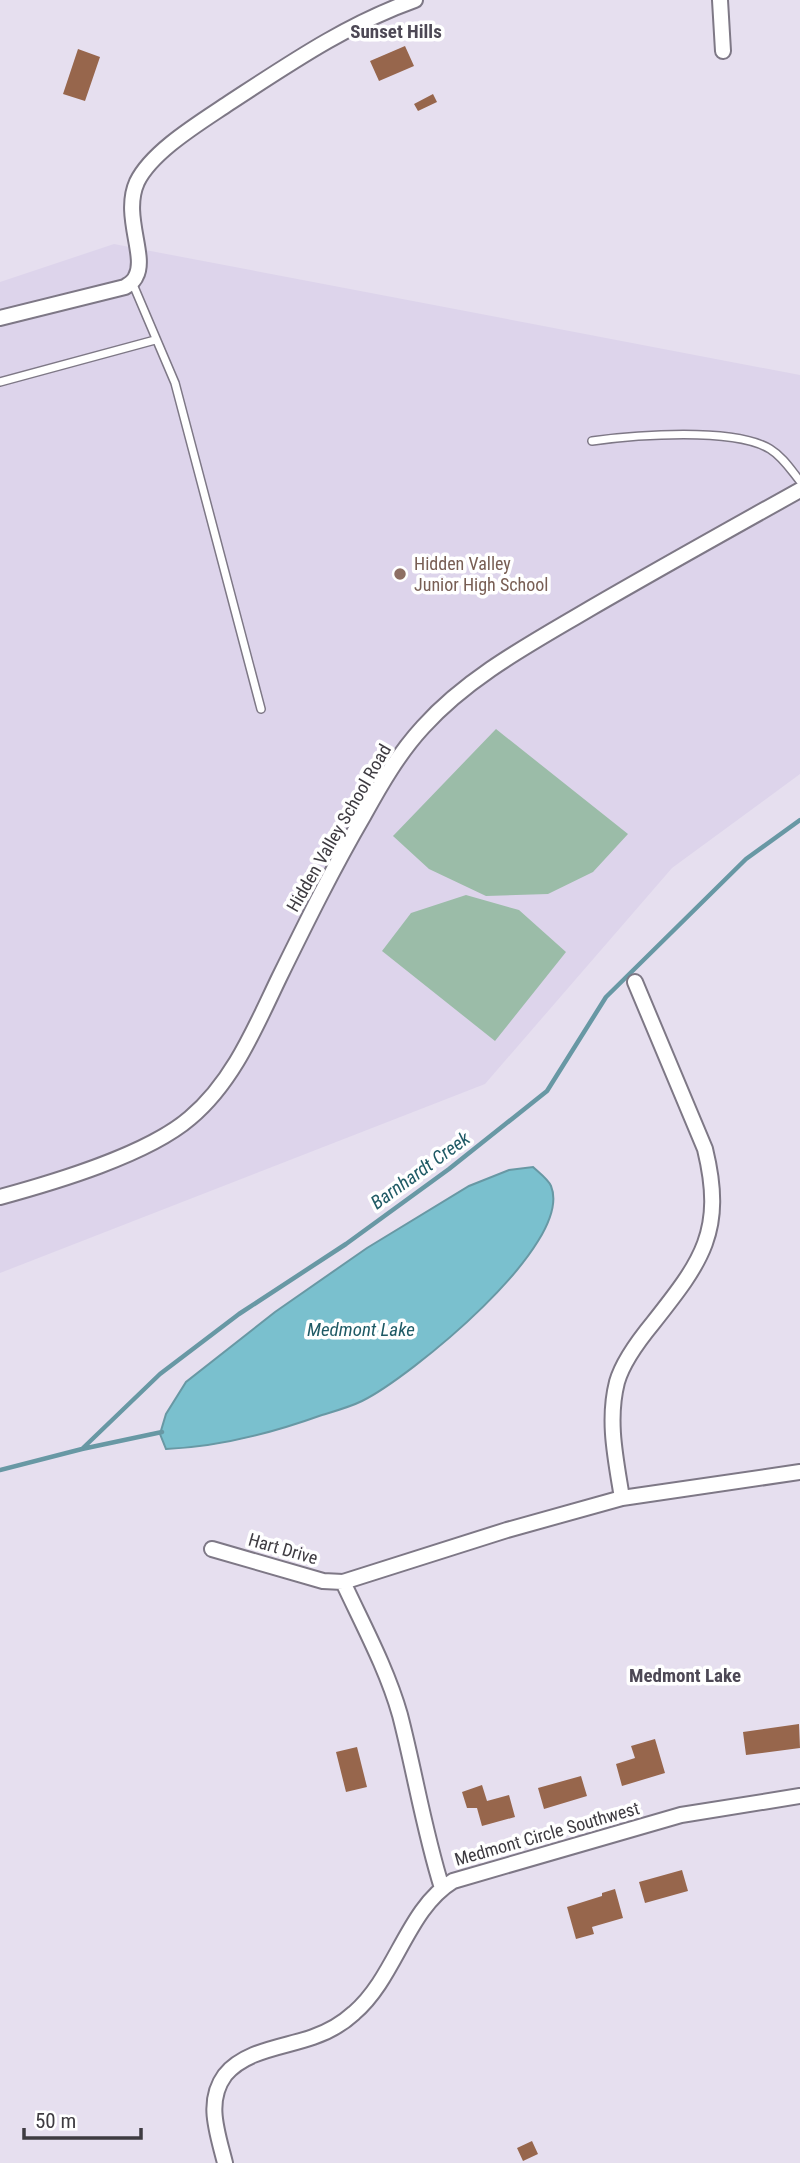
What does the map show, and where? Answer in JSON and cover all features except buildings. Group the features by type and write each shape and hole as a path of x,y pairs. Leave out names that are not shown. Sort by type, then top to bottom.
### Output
{"street":[{"path":"0,318 125,287 132,282 139,266 131,213 132,197 146,168 181,135 316,46 356,24 415,0"},
{"path":"720,0 723,51"},
{"name":"Hidden Valley School Road","path":"0,1197 134,1151 162,1138 189,1119 209,1100 247,1046 313,910 379,788 410,742 447,702 525,647 800,490"},
{"path":"622,1498 612,1425 618,1380 645,1333 676,1294 701,1254 711,1223 712,1202 705,1149 635,982"},
{"path":"442,1888 399,1713 344,1582 507,1530 622,1498 800,1472"},
{"name":"Hart Drive","path":"212,1549 323,1581 344,1582"},
{"name":"Medmont Circle Southwest","path":"225,2163 215,2119 214,2101 226,2074 237,2064 264,2051 315,2037 338,2026 355,2012 368,1999 390,1966 428,1902 442,1888 453,1881 681,1815 800,1796"}],"lane":[{"path":"132,282 175,383 261,709"},
{"path":"0,382 155,340"},
{"path":"592,440 708,435 736,438 770,449 784,460 800,481"}],"shaded area":[{"name":"Hidden Valley Junior High School","path":"114,244 800,375 800,774 672,868 485,1084 0,1273 0,282"}],"green space":[{"path":"496,729 628,834 593,872 548,894 486,896 429,869 393,836"},
{"path":"466,895 519,910 566,952 495,1041 382,951 411,913"}],"water":[{"name":"Medmont Lake","path":"533,1167 551,1186 552,1211 538,1241 483,1307 415,1366 385,1388 342,1409 245,1438 166,1449 160,1434 166,1414 186,1382 275,1312 367,1248 469,1186 509,1170"}],"waterway":[{"name":"Barnhardt Creek","path":"82,1449 160,1374 239,1314 346,1244 449,1169 547,1091 606,997 746,859 800,820"},
{"name":"Barnhardt Creek","path":"0,1470 162,1432"}],"place":[{"name":"Hidden Valley Junior High School","path":"400,574"}],"district":[{"name":"Sunset Hills","path":"396,31"},
{"name":"Medmont Lake","path":"685,1675"}]}
